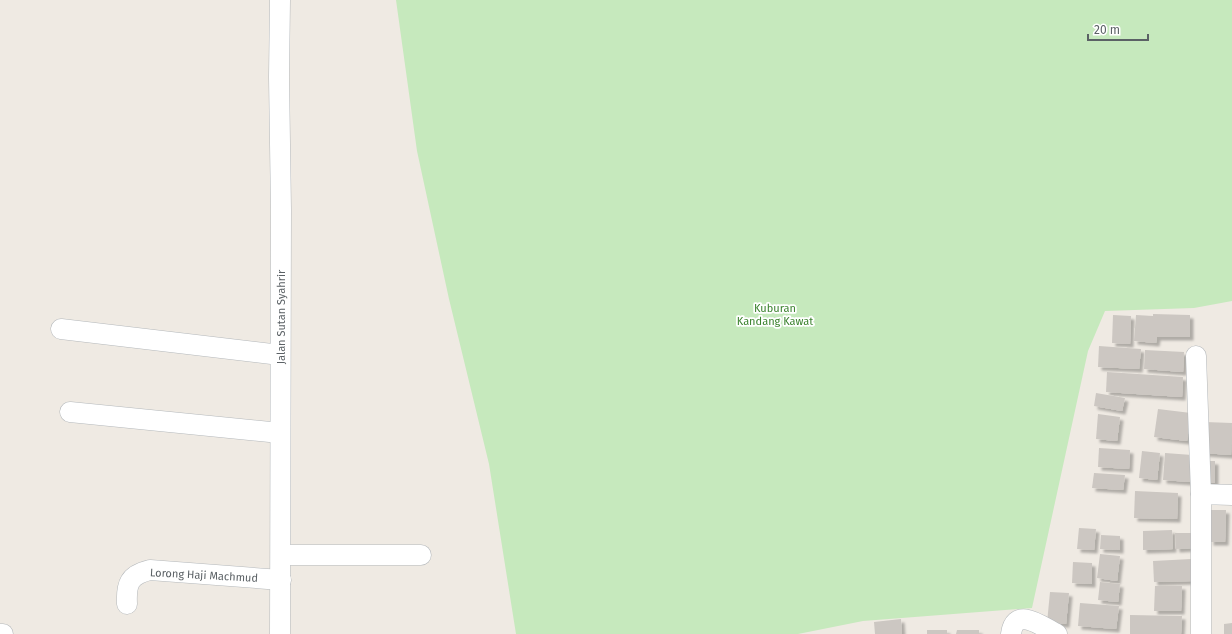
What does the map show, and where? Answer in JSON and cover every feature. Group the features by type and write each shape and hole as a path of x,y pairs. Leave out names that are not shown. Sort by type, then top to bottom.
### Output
{"street":[{"name":"Jalan Sutan Syahrir","path":"280,0 280,634"},
{"path":"61,329 280,355"},
{"path":"1196,356 1201,494 1201,634"},
{"path":"70,412 280,433"},
{"path":"1201,494 1232,495"},
{"path":"281,555 421,554"},
{"name":"Lorong Haji Machmud","path":"127,604 126,593 129,584 135,575 140,572 150,570 281,580"},
{"path":"1011,634 1014,625 1023,619 1028,619 1043,625 1056,634"}],"green space":[{"name":"Kuburan Kandang Kawat","path":"396,0 1232,0 1232,301 1194,308 1105,311 1088,351 1032,608 863,621 798,634 516,634 489,464 449,299 417,151"}],"building":[{"path":"1153,314 1190,315 1190,337 1157,337 1156,343 1134,341 1136,315 1153,316"},
{"path":"1113,315 1131,316 1130,344 1112,343"},
{"path":"1099,346 1141,349 1139,369 1098,367"},
{"path":"1145,350 1184,352 1183,372 1144,369"},
{"path":"1107,372 1183,377 1182,397 1106,392"},
{"path":"1096,393 1125,398 1122,411 1094,406"},
{"path":"1158,409 1191,413 1187,441 1154,437"},
{"path":"1098,414 1120,417 1117,441 1096,439"},
{"path":"1205,422 1232,423 1231,455 1203,453"},
{"path":"1099,448 1130,450 1129,469 1098,467"},
{"path":"1142,451 1160,453 1157,480 1139,478"},
{"path":"1165,453 1192,455 1190,482 1163,480"},
{"path":"1205,461 1215,461 1215,483 1205,483"},
{"path":"1094,473 1125,475 1123,490 1092,488"},
{"path":"1135,491 1178,493 1177,519 1134,518"},
{"path":"1211,510 1226,510 1225,542 1210,542"},
{"path":"1079,528 1096,529 1094,550 1077,549"},
{"path":"1172,530 1173,549 1143,550 1143,531"},
{"path":"1175,533 1194,533 1194,548 1176,549"},
{"path":"1101,535 1120,536 1120,550 1100,549"},
{"path":"1100,554 1120,556 1117,581 1097,578"},
{"path":"1191,559 1192,581 1154,582 1153,561"},
{"path":"1073,562 1092,563 1092,584 1072,583"},
{"path":"1100,582 1120,584 1118,602 1098,600"},
{"path":"1155,586 1182,586 1181,611 1154,611"},
{"path":"1050,592 1069,593 1066,624 1047,623"},
{"path":"1080,603 1119,606 1116,629 1078,626"},
{"path":"1130,615 1182,616 1181,634 1130,634"},
{"path":"901,619 902,634 875,634 874,622"},
{"path":"1232,623 1232,634 1224,634 1224,624"},
{"path":"927,630 947,630 947,634 927,634"},
{"path":"957,630 979,630 979,634 956,634"}]}
